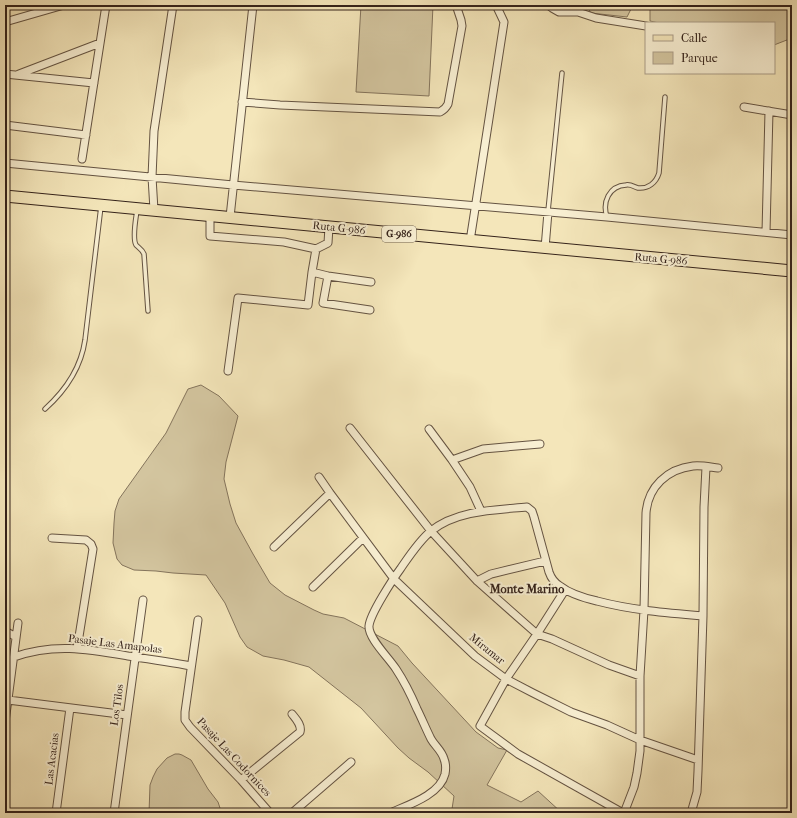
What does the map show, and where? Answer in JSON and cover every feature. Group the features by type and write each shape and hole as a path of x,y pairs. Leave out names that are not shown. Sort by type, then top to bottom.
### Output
{"main road":[{"name":"Ruta G-986","path":"5,196 792,272"}],"street":[{"path":"5,22 64,5"},
{"path":"82,159 106,5"},
{"path":"154,210 152,176 154,131 173,5"},
{"path":"230,217 253,5"},
{"path":"242,102 280,105 443,111 448,104 462,26 456,5"},
{"path":"470,241 504,22 496,5"},
{"path":"548,5 559,12 578,12 596,18 645,26"},
{"path":"17,75 100,43"},
{"path":"5,74 94,83"},
{"path":"744,107 792,115"},
{"path":"766,232 769,111"},
{"path":"5,125 86,135"},
{"path":"5,163 792,235"},
{"path":"545,248 548,212"},
{"path":"210,215 210,236 284,242 316,249 328,243 329,227"},
{"path":"228,371 238,298 308,305 316,249"},
{"path":"312,272 328,276 371,282"},
{"path":"328,276 323,303 370,310"},
{"path":"350,428 431,531 477,581 537,634 552,639 609,665 640,676"},
{"path":"429,429 470,487 481,511"},
{"path":"452,460 483,449 540,444"},
{"path":"565,590 506,679 480,726 518,754 624,813 630,800 637,773 640,752 640,676 644,610 646,506 651,492 658,482 672,472 691,466 718,468"},
{"path":"691,813 697,792 706,466"},
{"name":"Miramar","path":"319,477 330,494 394,578 475,656 506,679 571,712 607,724 640,740 698,760"},
{"path":"274,547 330,494"},
{"path":"390,813 416,802 435,790 444,778 446,768 442,754 431,739 417,708 396,669 370,634 369,626 376,609 394,578 412,552 431,531 438,526 451,519 481,511 527,506 532,511 545,561 551,576 557,584 565,590 572,594 591,600 612,604 644,610 703,616"},
{"path":"52,538 86,540 93,549 77,648"},
{"path":"312,588 363,538"},
{"path":"477,581 491,574 545,561"},
{"name":"Los Tilos","path":"114,813 143,600"},
{"name":"Pasaje Las Codornices","path":"198,620 185,720 241,780 267,812"},
{"path":"5,722 8,700 7,692 14,657 18,623"},
{"path":"5,631 16,637"},
{"name":"Pasaje Las Amapolas","path":"14,657 46,649 77,648 191,666"},
{"path":"8,700 127,715"},
{"name":"Las Acacias","path":"56,813 70,708"},
{"path":"241,780 300,732 300,725 292,714"},
{"path":"292,813 351,762"}],"lane":[{"path":"548,212 562,73"},
{"path":"608,217 605,203 608,195 614,189 618,186 626,184 644,188 652,184 658,178 665,97"},
{"path":"45,409 66,386 82,358 101,205"},
{"path":"137,209 134,239 136,245 142,249 144,254 148,311"}],"green space":[{"path":"361,5 433,5 429,96 356,92"},
{"path":"586,5 633,5 627,17 591,13"},
{"path":"650,5 792,5 792,38 775,45 775,22 650,21"},
{"path":"201,385 219,396 238,416 226,462 224,479 236,523 270,583 285,595 314,610 323,614 344,618 398,646 476,732 498,748 507,750 487,785 521,802 538,791 562,813 436,813 452,809 454,796 428,772 398,748 361,708 309,667 263,656 247,647 240,637 225,603 206,575 134,570 122,565 117,559 113,543 115,511 119,499 166,433 188,389"},
{"path":"175,754 182,755 191,760 208,789 218,802 220,808 219,813 149,813 150,785 153,777 157,769 167,758"}],"district":[{"name":"Monte Marino","path":"527,589"}]}
